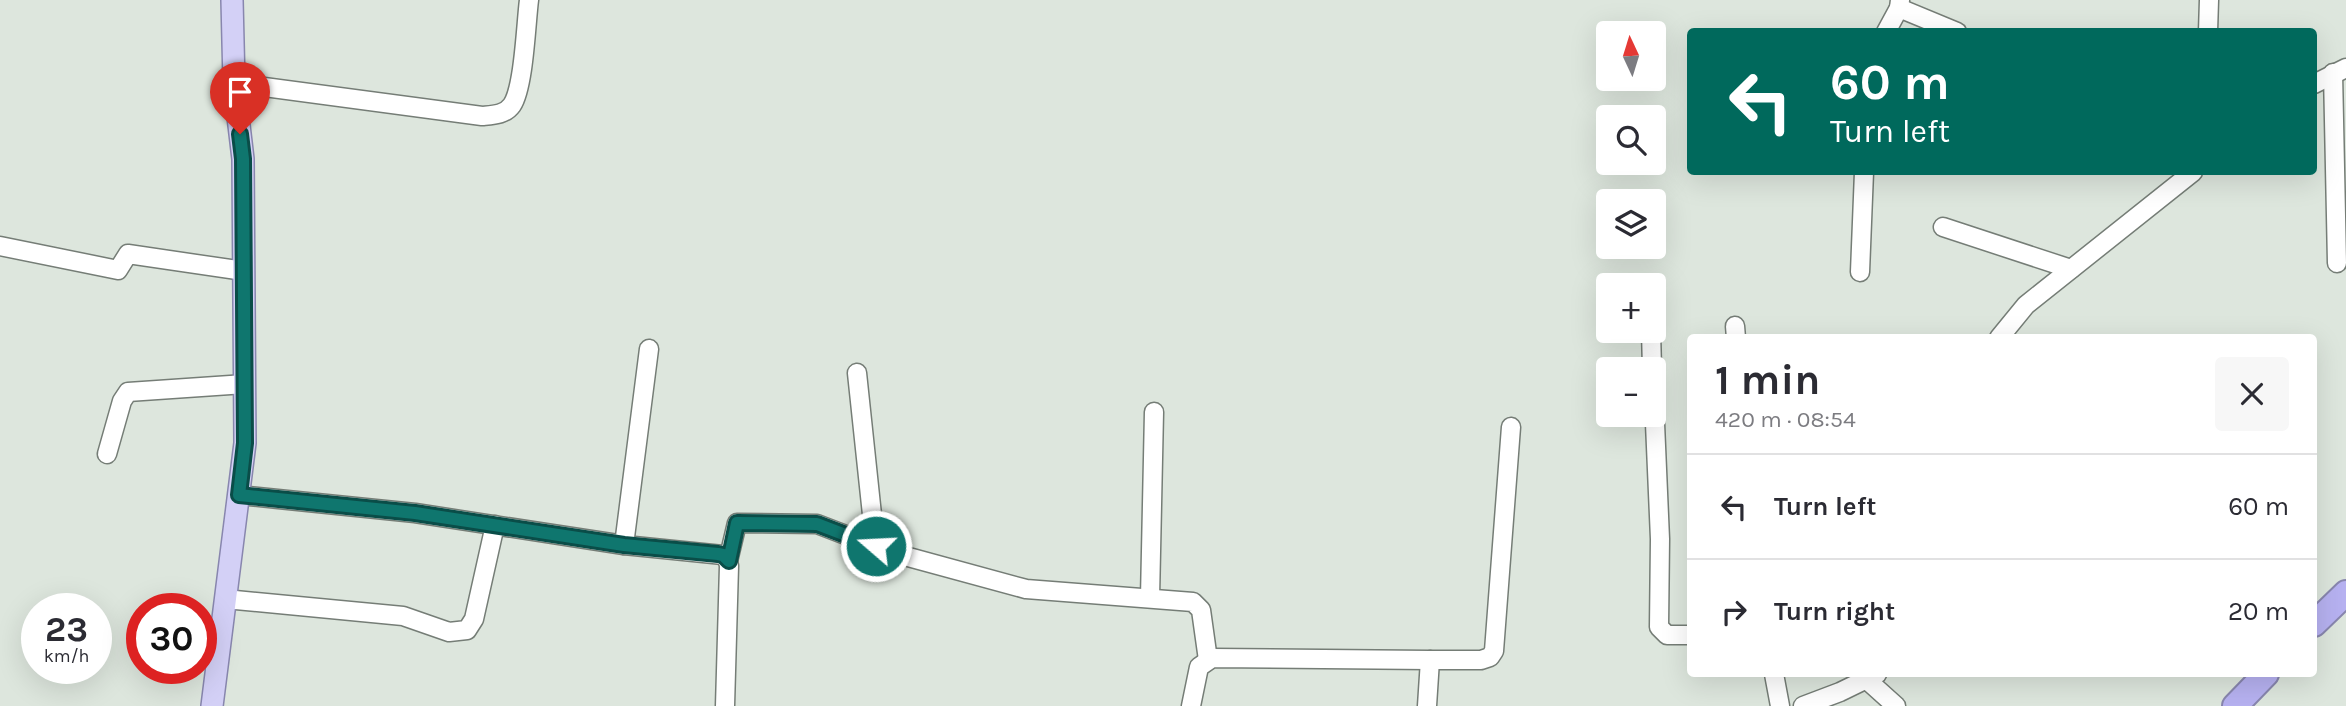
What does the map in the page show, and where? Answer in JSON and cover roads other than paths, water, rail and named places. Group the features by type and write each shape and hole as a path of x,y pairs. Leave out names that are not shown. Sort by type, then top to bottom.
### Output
{"highway":[{"path":"2317,621 2346,593"},
{"path":"2235,706 2263,677"}],"main road":[{"path":"212,706 245,443 243,159 234,83 232,0"}],"street":[{"path":"234,83 482,116 494,115 504,112 512,104 519,89 529,0"},
{"path":"2208,28 2209,0"},
{"path":"1888,28 1899,4 1949,28"},
{"path":"2317,82 2340,71 2337,263"},
{"path":"1860,272 1864,175"},
{"path":"2002,334 2026,305 2189,175"},
{"path":"1943,227 2071,269"},
{"path":"0,246 118,270 128,254 244,271"},
{"path":"624,545 649,349"},
{"path":"857,373 877,547"},
{"path":"107,454 122,401 128,392 245,384"},
{"path":"1150,598 1154,412"},
{"path":"1191,706 1197,672 1208,660 1218,657 1481,660 1492,655 1511,427"},
{"path":"1655,427 1660,539 1659,626 1660,631 1667,635 1687,635"},
{"path":"239,495 415,513 624,545 718,554 729,561"},
{"path":"725,706 729,561 737,523 817,524 877,547 1026,589 1193,602 1200,606 1208,660"},
{"path":"225,599 402,616 449,632 462,632 474,619 495,525"},
{"path":"1427,706 1430,660"},
{"path":"1775,677 1780,706"},
{"path":"1802,706 1840,692 1869,677"},
{"path":"1872,677 1896,706"}]}
